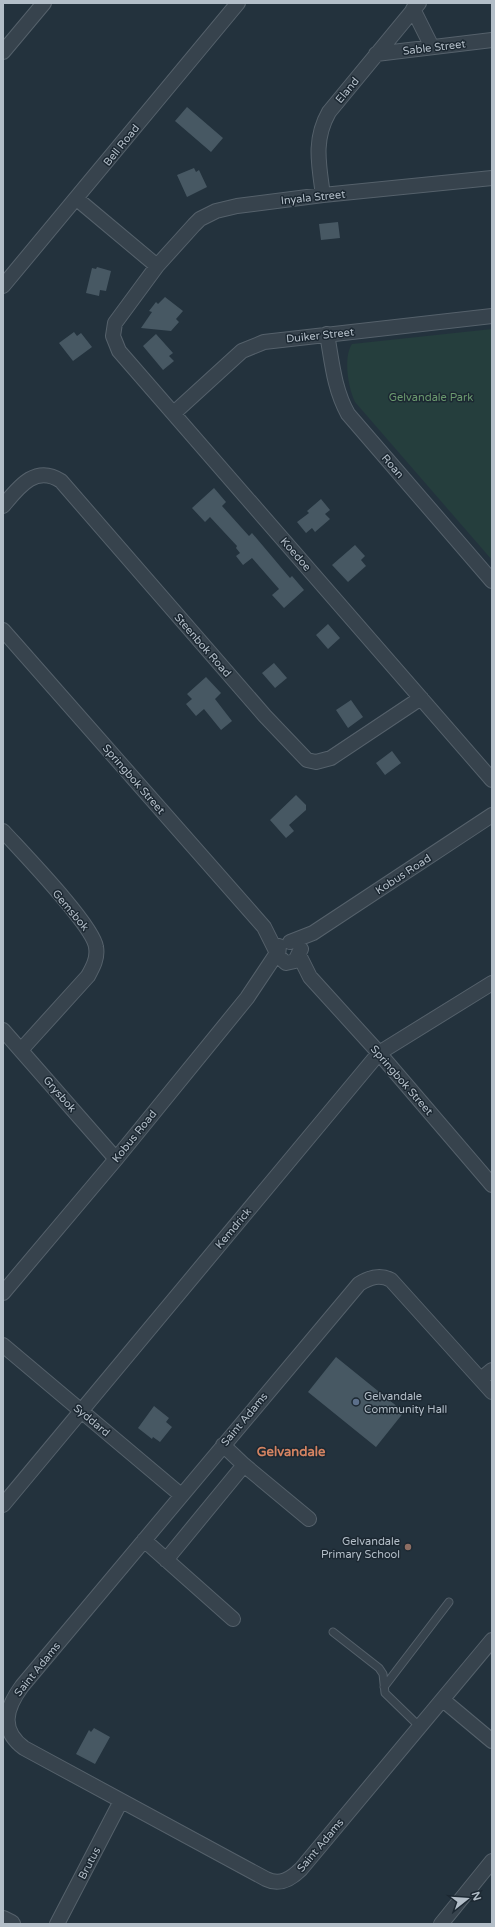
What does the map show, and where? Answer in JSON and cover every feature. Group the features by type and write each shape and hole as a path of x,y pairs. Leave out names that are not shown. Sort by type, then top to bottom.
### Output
{"street":[{"path":"3,52 44,3"},
{"name":"Bell Road","path":"3,286 77,199 238,3"},
{"path":"416,6 432,47"},
{"name":"Eland","path":"323,195 318,146 323,122 329,112 416,6"},
{"name":"Sable Street","path":"376,54 492,40"},
{"name":"Inyala Street","path":"114,323 157,266 194,225 200,219 216,211 237,206 323,195 492,178"},
{"path":"77,199 157,266"},
{"name":"Duiker Street","path":"174,413 242,351 264,342 492,316"},
{"name":"Koedoe","path":"114,323 114,336 117,347 492,780"},
{"name":"Roan","path":"327,334 335,383 340,401 348,414 492,581"},
{"name":"Steenbok Road","path":"3,506 18,488 34,477 48,475 53,476 60,481 265,716 307,760 316,762 331,758 421,698"},
{"name":"Springbok Street","path":"3,630 264,927 289,952 379,1054 492,1185"},
{"name":"Kobus Road","path":"3,1293 116,1159 262,977 289,952 313,933 492,815"},
{"name":"Gemsbok","path":"3,831 87,926 96,947 94,966 88,976 21,1050"},
{"name":"Kemdrick","path":"3,1505 379,1054 492,983"},
{"name":"Grysbok","path":"3,1030 116,1159"},
{"name":"Saint Adams","path":"492,1392 391,1280 386,1277 372,1278 359,1284 22,1686 10,1702 6,1713 6,1728 15,1743 266,1880 279,1882 293,1876 301,1869 492,1640"},
{"name":"Syddard","path":"3,1345 181,1495"},
{"path":"481,1379 492,1370"},
{"path":"223,1445 244,1466 309,1519"},
{"path":"166,1560 244,1466"},
{"path":"144,1540 233,1619"},
{"path":"443,1700 492,1741"},
{"name":"Brutus","path":"57,1924 121,1801"},
{"path":"441,1924 492,1861"},
{"path":"3,1920 11,1924"}],"lane":[{"path":"384,1687 449,1602"},
{"path":"333,1632 379,1668 383,1674 384,1687 388,1696 420,1727"}],"green space":[{"name":"Gelvandale Park","path":"492,329 492,560 355,402 350,389 347,364 349,350 352,344"}],"building":[{"path":"187,107 223,138 211,152 175,121"},
{"path":"194,168 196,172 199,170 207,187 187,197 177,175"},
{"path":"338,222 340,238 321,240 319,224"},
{"path":"97,267 111,271 106,291 100,290 99,296 86,293 92,268 96,269"},
{"path":"165,297 183,311 176,319 179,322 171,331 141,328 152,312 149,311 156,302 158,304"},
{"path":"74,332 77,336 81,333 92,347 73,361 59,343"},
{"path":"156,334 173,353 169,356 174,361 163,370 143,346"},
{"path":"214,488 226,502 222,506 249,536 252,533 290,578 292,576 304,590 284,608 272,595 279,589 252,558 243,565 236,556 240,553 236,548 237,546 210,517 205,522 192,508"},
{"path":"321,499 330,510 325,514 330,519 315,532 312,528 306,533 297,522 309,513 307,511"},
{"path":"355,545 365,556 361,560 366,566 348,582 332,565"},
{"path":"328,624 340,638 328,649 316,635"},
{"path":"274,663 287,678 275,688 262,673"},
{"path":"206,677 221,693 215,699 232,721 221,730 204,709 196,716 186,704 192,699 187,694"},
{"path":"351,700 363,717 348,728 336,710"},
{"path":"392,751 401,763 385,775 376,763"},
{"path":"296,795 306,805 306,810 289,825 294,831 286,838 270,820"},
{"name":"Gelvandale Community Hall","path":"336,1357 404,1412 376,1447 308,1392"},
{"path":"154,1406 169,1418 166,1422 172,1427 160,1442 153,1437 152,1439 138,1428"},
{"path":"94,1728 110,1737 95,1764 76,1754 89,1730 91,1732"}],"place":[{"name":"Gelvandale Community Hall","path":"356,1402"},
{"name":"Gelvandale Primary School","path":"408,1547"}],"district":[{"name":"Gelvandale","path":"291,1451"}]}
